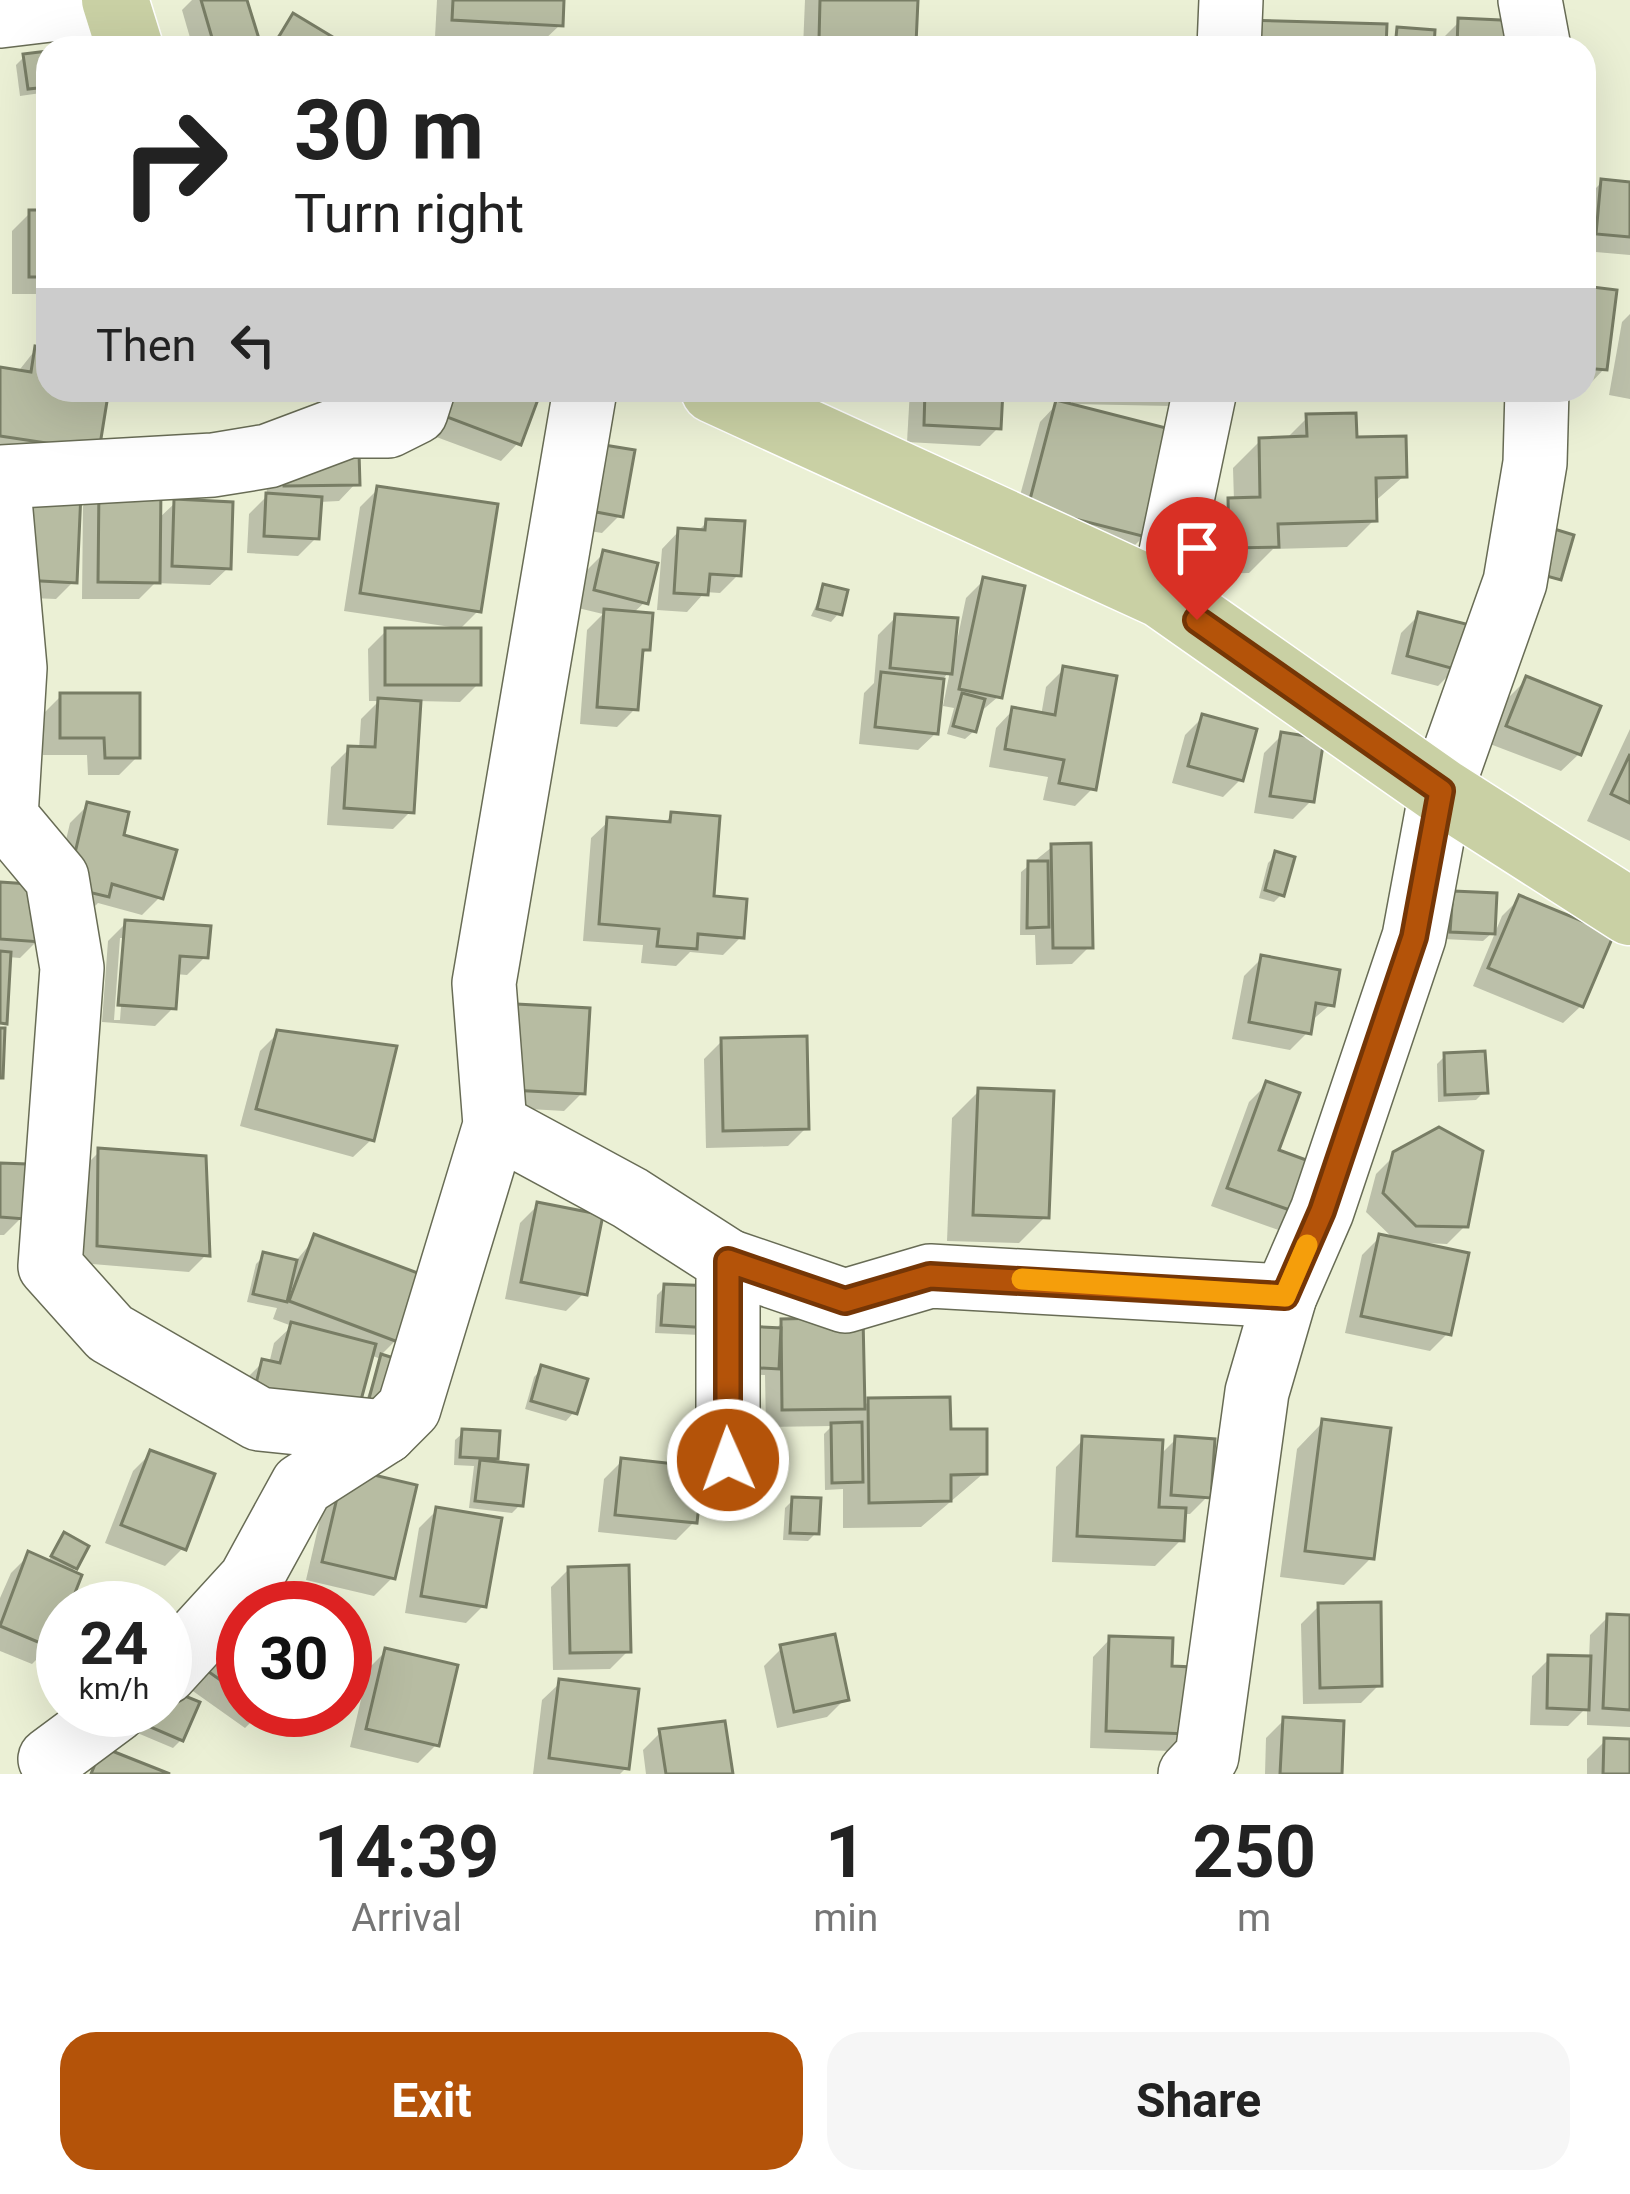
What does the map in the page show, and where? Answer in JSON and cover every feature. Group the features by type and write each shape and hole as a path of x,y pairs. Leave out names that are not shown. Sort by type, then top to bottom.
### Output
{"main road":[{"path":"740,402 1162,595 1441,791 1630,911"}],"street":[{"path":"1230,36 1231,0"},
{"path":"1530,0 1537,36"},
{"path":"0,16 120,17"},
{"path":"0,477 213,465 268,456 329,431 388,426 416,412 419,402"},
{"path":"192,1643 250,1580 302,1485 385,1432 409,1408 495,1125 484,983 583,402"},
{"path":"1162,595 1202,402"},
{"path":"1190,1774 1207,1756 1257,1392 1285,1296 1322,1211 1414,937 1441,791 1515,582 1535,463 1537,402"},
{"path":"0,500 15,668 6,817 57,878 72,968 25,1257 110,1333 259,1418 385,1432"},
{"path":"495,1125 630,1198 728,1261 845,1301 930,1276 1285,1296"},
{"path":"728,1261 728,1460"},
{"path":"50,1759 80,1737"}],"building":[{"path":"201,0 247,0 258,36 212,36"},
{"path":"453,0 564,0 563,26 452,20"},
{"path":"820,0 918,0 916,36 819,36"},
{"path":"293,13 331,36 279,36"},
{"path":"1458,18 1522,21 1521,36 1457,36"},
{"path":"1241,20 1387,24 1386,36 1240,36"},
{"path":"113,26 114,36 74,36 73,31"},
{"path":"1397,27 1435,30 1435,36 1396,36"},
{"path":"36,52 36,88 28,89 23,54"},
{"path":"1601,179 1630,182 1630,237 1596,234"},
{"path":"29,210 36,210 36,277 29,277"},
{"path":"1596,287 1617,290 1607,370 1596,369"},
{"path":"36,346 36,402 107,402 99,451 0,436 0,367 31,372"},
{"path":"444,402 537,402 521,445 439,414"},
{"path":"925,402 1002,402 1001,429 924,425"},
{"path":"1055,402 1174,430 1146,537 1028,507"},
{"path":"1356,413 1357,437 1406,436 1407,477 1376,478 1377,521 1278,524 1279,547 1229,548 1228,498 1260,497 1259,438 1307,436 1306,414"},
{"path":"592,443 635,450 623,517 580,509"},
{"path":"283,452 359,452 360,485 284,486"},
{"path":"99,485 161,486 160,583 98,582"},
{"path":"377,486 498,504 481,612 360,593"},
{"path":"28,490 81,492 77,583 23,580"},
{"path":"266,493 322,497 319,539 264,536"},
{"path":"174,499 233,502 231,569 172,566"},
{"path":"706,519 745,521 741,576 710,574 708,595 674,593 678,528 705,530"},
{"path":"1541,525 1574,535 1561,580 1528,571"},
{"path":"603,550 658,563 648,604 594,590"},
{"path":"983,577 1025,586 1002,698 959,689"},
{"path":"823,584 848,590 842,615 817,609"},
{"path":"604,609 653,613 650,650 643,650 638,710 597,707"},
{"path":"1418,612 1470,625 1458,670 1407,656"},
{"path":"895,614 958,618 952,674 890,668"},
{"path":"385,628 481,628 481,685 385,685"},
{"path":"1063,666 1117,676 1096,790 1059,783 1064,760 1005,749 1012,707 1055,715"},
{"path":"881,672 944,679 938,734 875,727"},
{"path":"1526,676 1601,706 1581,755 1506,726"},
{"path":"60,693 140,693 140,758 105,758 104,738 60,738"},
{"path":"962,693 985,699 976,732 953,726"},
{"path":"378,698 421,701 414,813 344,808 348,746 375,747"},
{"path":"1202,714 1257,729 1243,781 1188,766"},
{"path":"1281,732 1324,739 1314,802 1270,796"},
{"path":"1630,754 1630,803 1611,794"},
{"path":"87,802 129,812 124,835 177,850 163,899 112,884 109,897 67,887"},
{"path":"671,812 720,816 714,896 747,899 744,938 698,934 697,949 657,946 659,929 599,924 607,817 670,822"},
{"path":"1091,843 1093,948 1053,948 1051,844"},
{"path":"1275,851 1295,857 1284,896 1265,890"},
{"path":"1028,861 1048,861 1049,927 1027,928"},
{"path":"0,882 44,885 41,942 0,939"},
{"path":"1453,891 1497,893 1495,934 1450,932"},
{"path":"1519,895 1614,934 1583,1007 1488,968"},
{"path":"125,920 211,926 208,958 180,956 176,1009 118,1005"},
{"path":"0,951 11,952 7,1024 0,1023"},
{"path":"1261,955 1340,970 1334,1006 1316,1003 1311,1034 1249,1022"},
{"path":"516,1004 590,1008 585,1094 511,1090"},
{"path":"0,1028 5,1028 3,1078 0,1078"},
{"path":"277,1030 397,1046 374,1141 256,1109"},
{"path":"807,1036 809,1129 723,1131 721,1038"},
{"path":"1485,1051 1488,1093 1445,1095 1444,1053"},
{"path":"1266,1081 1300,1093 1279,1150 1325,1167 1307,1216 1227,1188"},
{"path":"978,1088 1054,1091 1049,1218 973,1215"},
{"path":"1439,1127 1483,1151 1468,1227 1416,1226 1383,1193 1393,1152"},
{"path":"98,1148 206,1156 210,1256 97,1246"},
{"path":"0,1163 27,1164 25,1219 0,1217"},
{"path":"537,1202 603,1215 587,1295 521,1282"},
{"path":"314,1234 423,1275 398,1342 289,1301"},
{"path":"1379,1234 1469,1253 1451,1335 1361,1316"},
{"path":"263,1252 297,1260 287,1302 253,1294"},
{"path":"664,1284 713,1286 711,1328 661,1325"},
{"path":"863,1317 865,1409 782,1410 781,1319"},
{"path":"291,1322 376,1344 356,1419 254,1392 262,1359 280,1363"},
{"path":"743,1326 781,1328 779,1369 742,1367"},
{"path":"381,1354 403,1361 388,1412 367,1406"},
{"path":"541,1365 588,1379 577,1414 531,1401"},
{"path":"950,1397 951,1429 987,1429 987,1474 951,1475 951,1501 869,1503 868,1398"},
{"path":"1322,1419 1391,1428 1374,1559 1305,1551"},
{"path":"862,1422 863,1482 832,1483 831,1423"},
{"path":"462,1429 500,1431 498,1459 460,1457"},
{"path":"1082,1436 1163,1440 1159,1507 1186,1508 1184,1541 1077,1536"},
{"path":"1175,1436 1215,1439 1211,1498 1171,1495"},
{"path":"150,1450 215,1474 186,1550 121,1525"},
{"path":"621,1458 703,1467 697,1523 615,1515"},
{"path":"480,1460 528,1465 523,1506 475,1501"},
{"path":"344,1468 417,1485 395,1579 322,1562"},
{"path":"792,1497 821,1498 819,1534 790,1533"},
{"path":"436,1507 502,1518 486,1607 421,1596"},
{"path":"64,1532 89,1546 77,1569 51,1556"},
{"path":"28,1551 82,1575 80,1581 36,1581 36,1641 0,1626"},
{"path":"629,1565 631,1652 570,1653 568,1567"},
{"path":"1381,1602 1382,1686 1320,1688 1318,1603"},
{"path":"1607,1614 1630,1615 1630,1710 1603,1708"},
{"path":"835,1634 849,1700 794,1712 780,1645"},
{"path":"1109,1636 1173,1638 1172,1666 1193,1667 1190,1734 1106,1731"},
{"path":"216,1642 216,1677 199,1665"},
{"path":"385,1648 458,1665 439,1746 372,1730 372,1703"},
{"path":"1548,1655 1591,1656 1589,1710 1547,1708"},
{"path":"559,1679 639,1689 629,1769 549,1758"},
{"path":"1283,1717 1344,1721 1342,1774 1280,1774"},
{"path":"725,1721 733,1774 666,1774 659,1729"},
{"path":"1604,1738 1630,1739 1630,1774 1603,1774"},
{"path":"102,1747 170,1774 91,1774"}],"slow traffic":[{"path":"1022,1279 1285,1296 1307,1245"}],"route":[{"path":"728,1460 728,1261 845,1301 930,1276 1285,1296 1322,1211 1414,937 1441,791 1197,620"}]}
